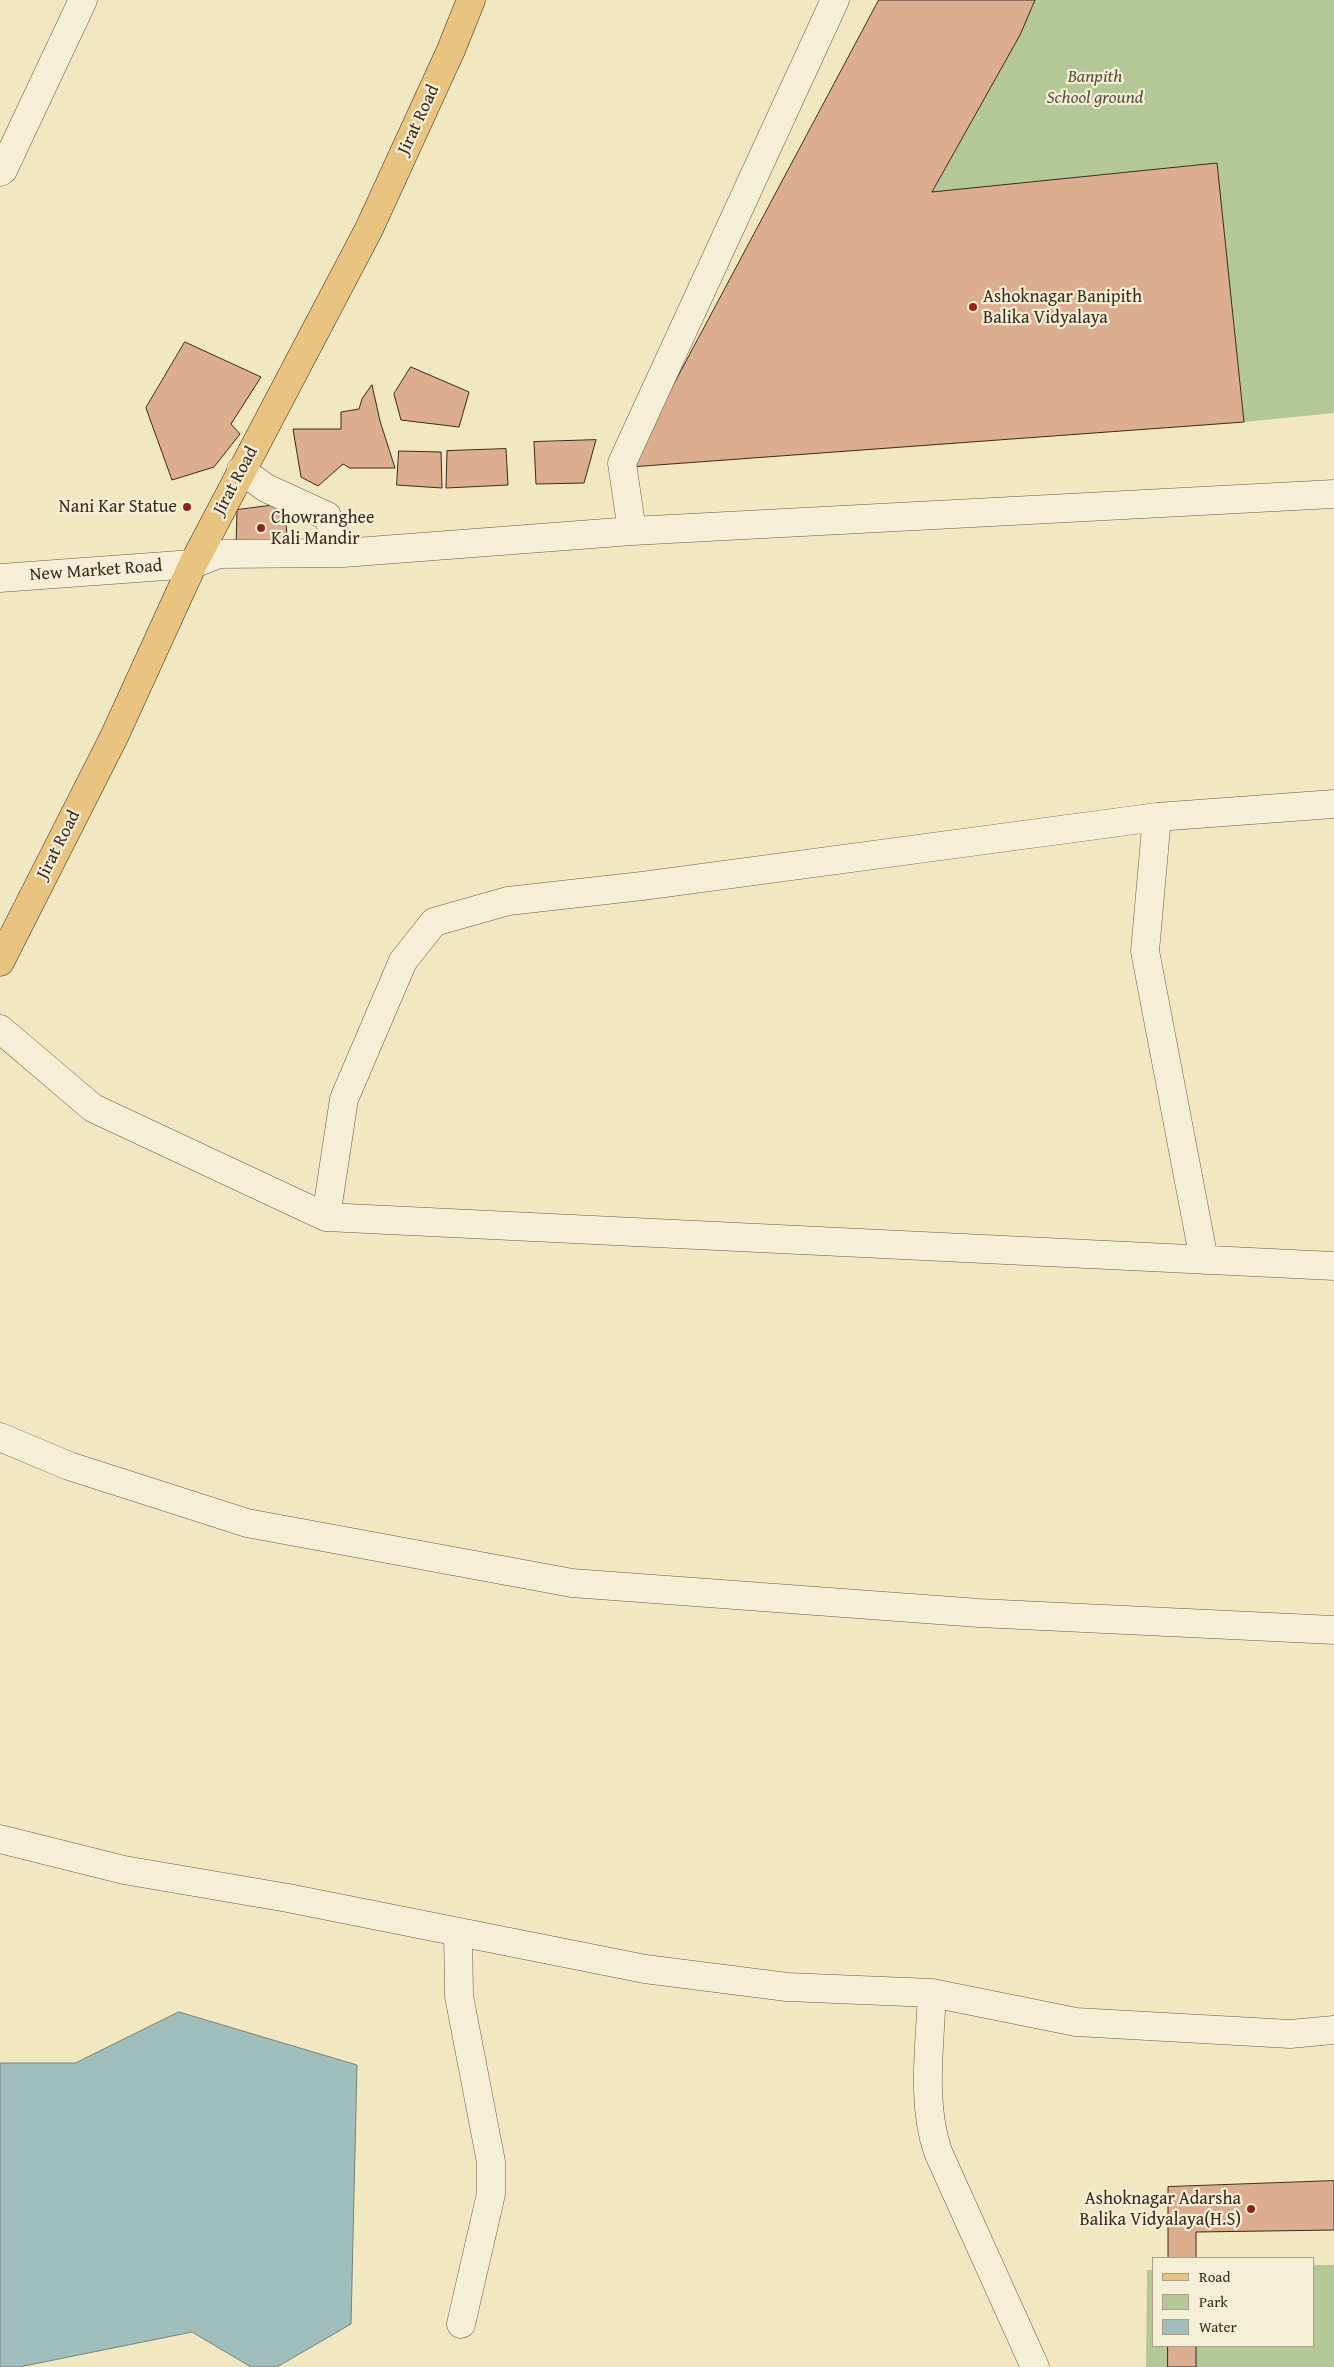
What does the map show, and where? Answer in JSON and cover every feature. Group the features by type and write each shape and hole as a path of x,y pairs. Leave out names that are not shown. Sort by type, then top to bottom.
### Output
{"main road":[{"name":"Jirat Road","path":"0,962 114,737 192,564 369,228 451,50 471,0"}],"street":[{"path":"0,172 3,170 83,0"},
{"path":"632,531 622,462 835,0"},
{"path":"242,470 266,488 327,516 343,553"},
{"name":"New Market Road","path":"0,578 192,564 219,554 343,553 632,531 1334,494"},
{"path":"326,1217 344,1099 402,960 434,922 508,901 642,886 1157,817 1334,804"},
{"path":"1157,817 1145,951 1204,1260"},
{"path":"0,1029 94,1108 326,1217 1334,1266"},
{"path":"0,1437 69,1466 247,1523 572,1583 979,1613 1334,1630"},
{"path":"0,1839 124,1870 288,1898 654,1971 787,1987 932,1993 1076,2022 1290,2034 1334,2030"},
{"path":"458,1932 460,1996 491,2162 491,2194 461,2324"},
{"path":"932,1993 928,2095 930,2130 1027,2353 1035,2367"}],"green space":[{"name":"Banpith School ground","path":"1035,0 1334,0 1334,413 1244,422 1217,163 932,192 1020,35"},
{"path":"1314,2265 1334,2265 1334,2367 1146,2367 1147,2270 1152,2270 1152,2347 1314,2347"}],"water":[{"path":"179,2012 357,2065 351,2324 277,2367 251,2367 192,2332 19,2367 0,2367 0,2063 75,2063"}],"building":[{"name":"Ashoknagar Banipith Balika Vidyalaya","path":"879,0 1035,0 1020,35 932,192 1217,163 1244,422 630,467"},
{"path":"185,342 261,377 231,424 240,434 214,467 172,480 146,408"},
{"path":"411,367 469,392 459,427 401,420 394,394"},
{"path":"372,385 380,421 395,468 350,468 343,464 318,486 301,477 293,429 341,429 341,412 359,409 362,399"},
{"path":"596,440 584,483 536,484 534,442"},
{"path":"506,449 508,485 446,488 447,451"},
{"path":"399,451 441,452 442,488 397,485"},
{"name":"Chowranghee Kali Mandir","path":"284,504 288,545 236,547 237,510"},
{"name":"Ashoknagar Adarsha Balika Vidyalaya(H.S)","path":"1334,2181 1334,2230 1196,2232 1196,2257 1168,2257 1168,2187"},
{"path":"1168,2347 1196,2347 1196,2367 1168,2367"}],"place":[{"name":"Ashoknagar Banipith Balika Vidyalaya","path":"973,307"},
{"name":"Nani Kar Statue","path":"187,507"},
{"name":"Chowranghee Kali Mandir","path":"261,528"},
{"name":"Ashoknagar Adarsha Balika Vidyalaya(H.S)","path":"1251,2209"}]}
